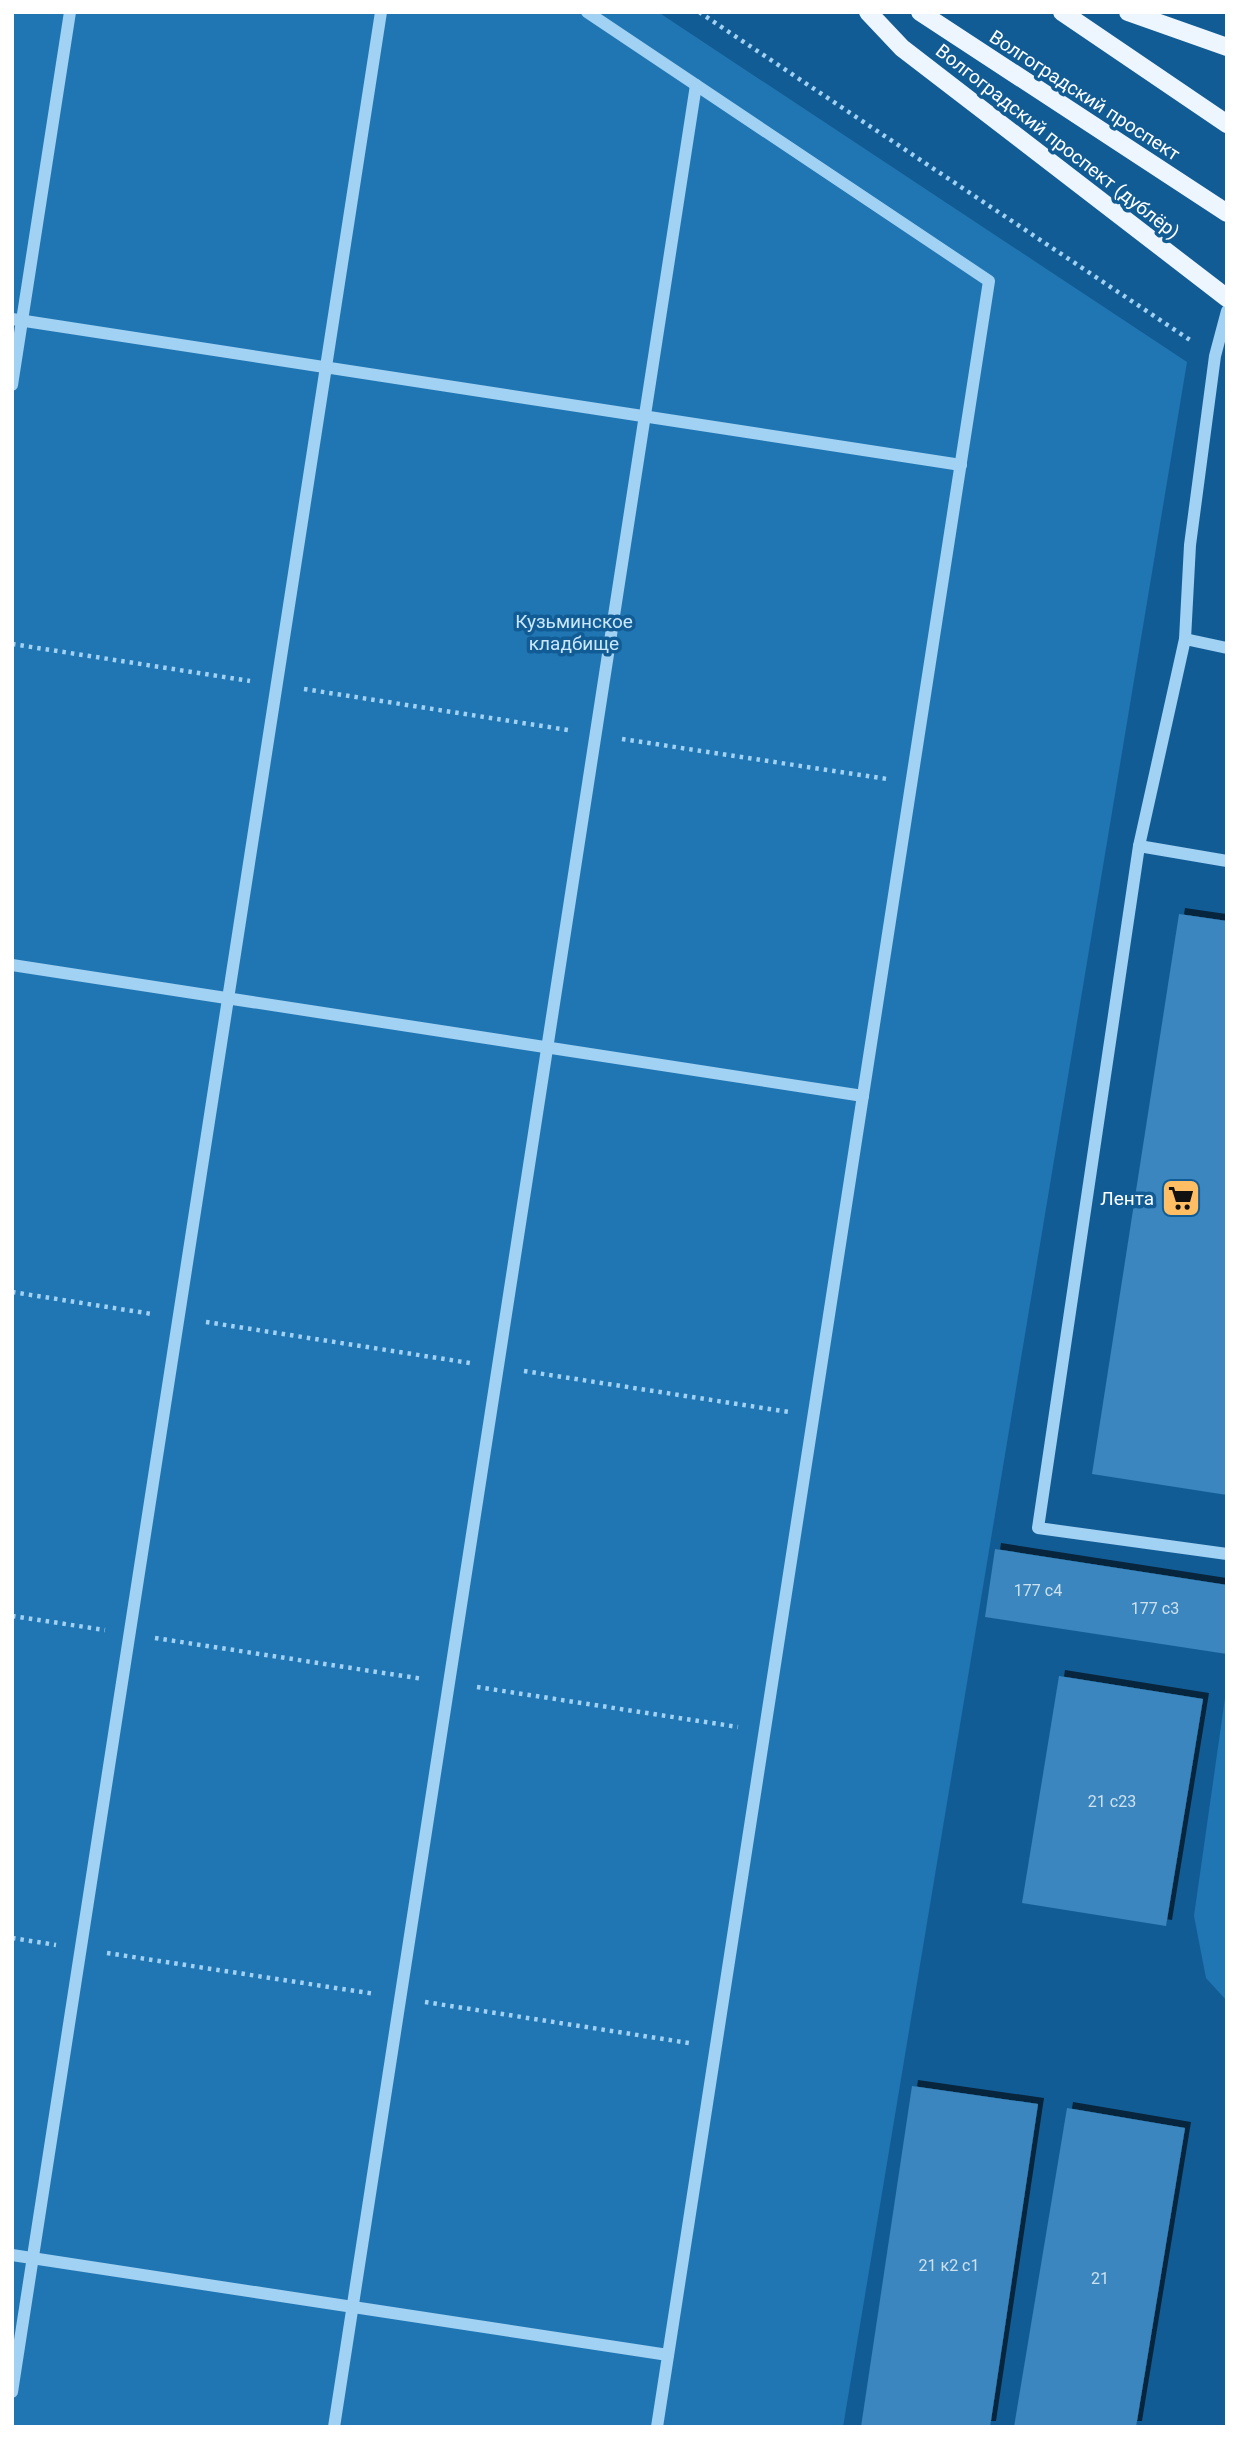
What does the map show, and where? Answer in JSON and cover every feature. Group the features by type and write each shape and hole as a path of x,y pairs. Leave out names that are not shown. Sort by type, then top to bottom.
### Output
{"main road":[{"name":"Волгоградский проспект (дублёр)","path":"868,12 902,48 1014,131 1227,298"},
{"name":"Волгоградский проспект","path":"920,12 1227,213"},
{"path":"1062,12 1227,124"},
{"path":"1128,12 1227,47"}],"lane":[{"path":"12,385 17,320 70,12"},
{"path":"12,2392 381,12"},
{"path":"587,12 989,281 657,2427"},
{"path":"334,2427 696,85"},
{"path":"1227,311 1215,356 1190,545 1185,639 1139,846 1038,1528 1227,1554"},
{"path":"17,320 961,465"},
{"path":"1185,639 1227,648"},
{"path":"1139,846 1227,861"},
{"path":"12,965 863,1096"},
{"path":"12,2255 668,2355"}],"path":[{"path":"699,12 1215,356"},
{"path":"12,645 912,783"},
{"path":"12,1292 814,1416"},
{"path":"12,1616 765,1731"},
{"path":"12,1938 716,2047"}],"green space":[{"name":"Кузьминское кладбище","path":"12,12 658,12 1187,362 843,2427 12,2427"},
{"path":"1227,1684 1227,2001 1206,1978 1194,1916"}],"building":[{"name":"Лента","path":"1179,914 1227,921 1227,1495 1092,1474"},
{"path":"995,1549 1227,1585 1227,1654 985,1617"},
{"path":"1059,1676 1203,1699 1166,1926 1022,1903"},
{"path":"912,2086 1038,2104 990,2427 861,2427"},
{"path":"1067,2108 1185,2128 1136,2427 1014,2427"}],"place":[{"name":"Лента","path":"1181,1198"}]}
